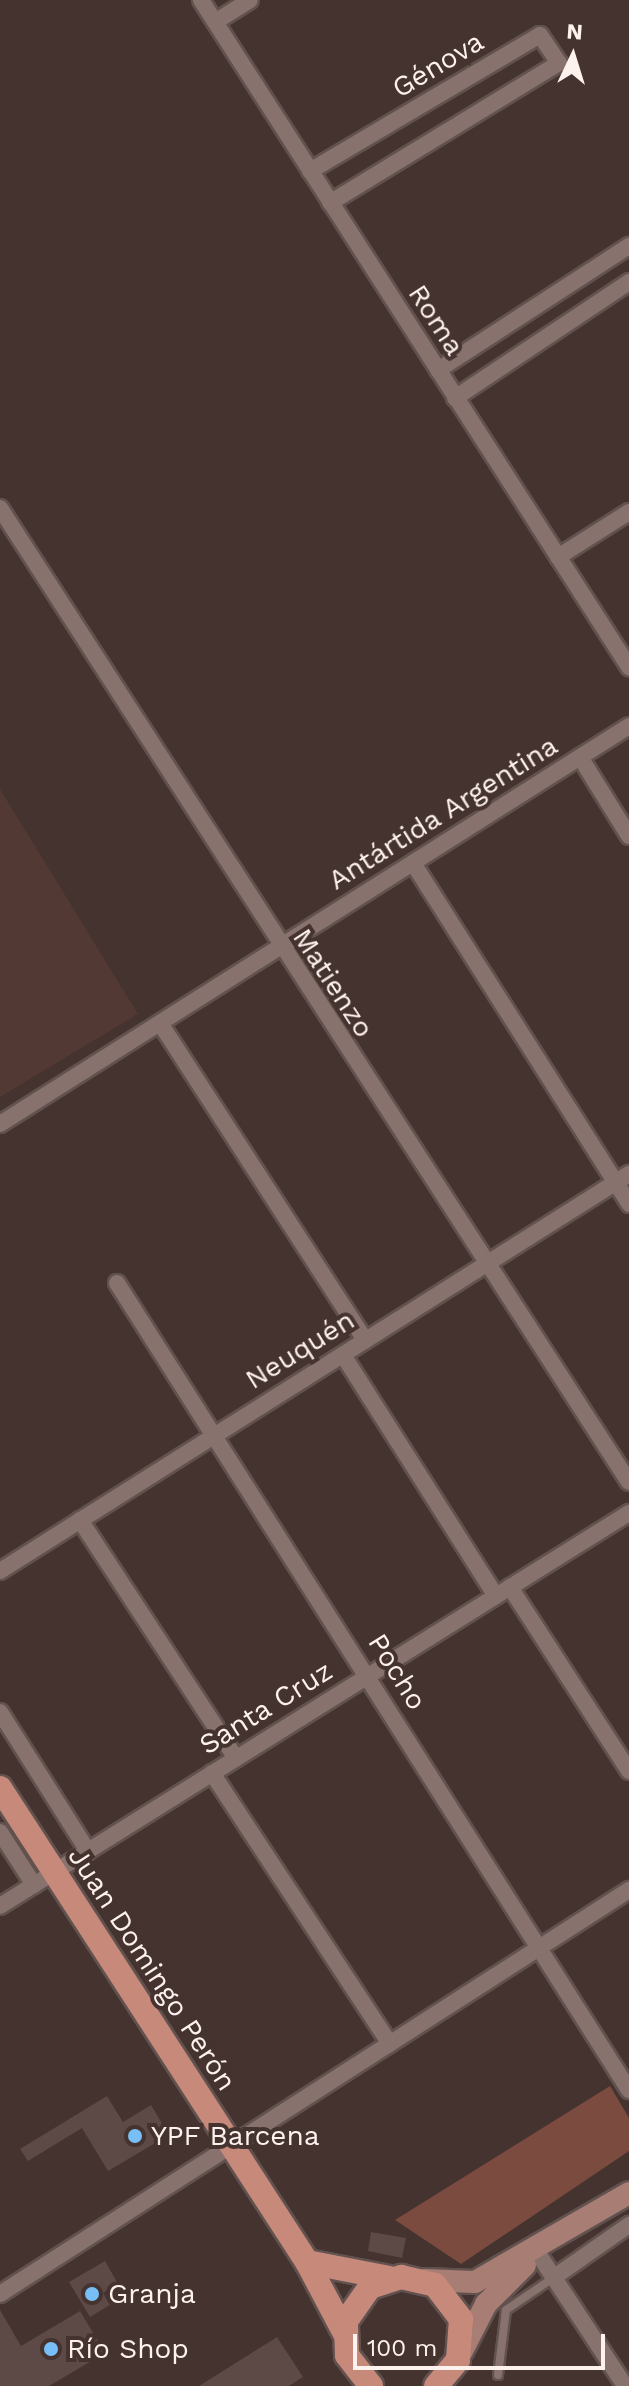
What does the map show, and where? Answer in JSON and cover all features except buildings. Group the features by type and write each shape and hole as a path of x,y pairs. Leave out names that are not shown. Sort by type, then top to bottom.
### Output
{"main road":[{"name":"Juan Domingo Perón","path":"0,1788 44,1878 307,2262 344,2332 347,2355 369,2385"},
{"path":"307,2262 389,2278 475,2282 537,2252 629,2193"},
{"path":"443,2383 486,2304 537,2252"},
{"path":"344,2332 361,2294 389,2278"},
{"path":"425,2280 457,2309 462,2351"}],"street":[{"name":"Roma","path":"201,0 629,667"},
{"path":"215,22 250,0"},
{"name":"Génova","path":"310,171 540,35 559,63 330,203"},
{"path":"438,370 629,246"},
{"path":"455,398 629,282"},
{"name":"Matienzo","path":"0,508 279,948 629,1482"},
{"path":"558,557 629,512"},
{"name":"Antártida Argentina","path":"0,1124 629,726"},
{"path":"580,757 629,836"},
{"path":"413,863 622,1178 629,1204"},
{"path":"160,1023 365,1340"},
{"name":"Neuquén","path":"0,1571 622,1178"},
{"name":"Pocho","path":"117,1283 217,1434 629,2090"},
{"path":"343,1355 629,1771"},
{"name":"Santa Cruz","path":"0,1906 629,1513"},
{"path":"80,1520 236,1758"},
{"path":"0,1712 88,1851"},
{"path":"212,1773 390,2044"},
{"name":"Juan Domingo Perón","path":"0,1832 44,1878"},
{"path":"0,2294 629,1890"},
{"path":"553,2278 629,2225"},
{"path":"537,2252 625,2386"}],"lane":[{"path":"498,2375 506,2310 553,2278"}],"shaded area":[{"path":"0,789 138,1014 0,1097"},
{"path":"610,2086 629,2118 629,2151 461,2264 395,2220"}],"place":[{"name":"YPF Barcena","path":"135,2136"},
{"name":"Granja","path":"92,2294"},
{"name":"Río Shop","path":"51,2349"}]}
